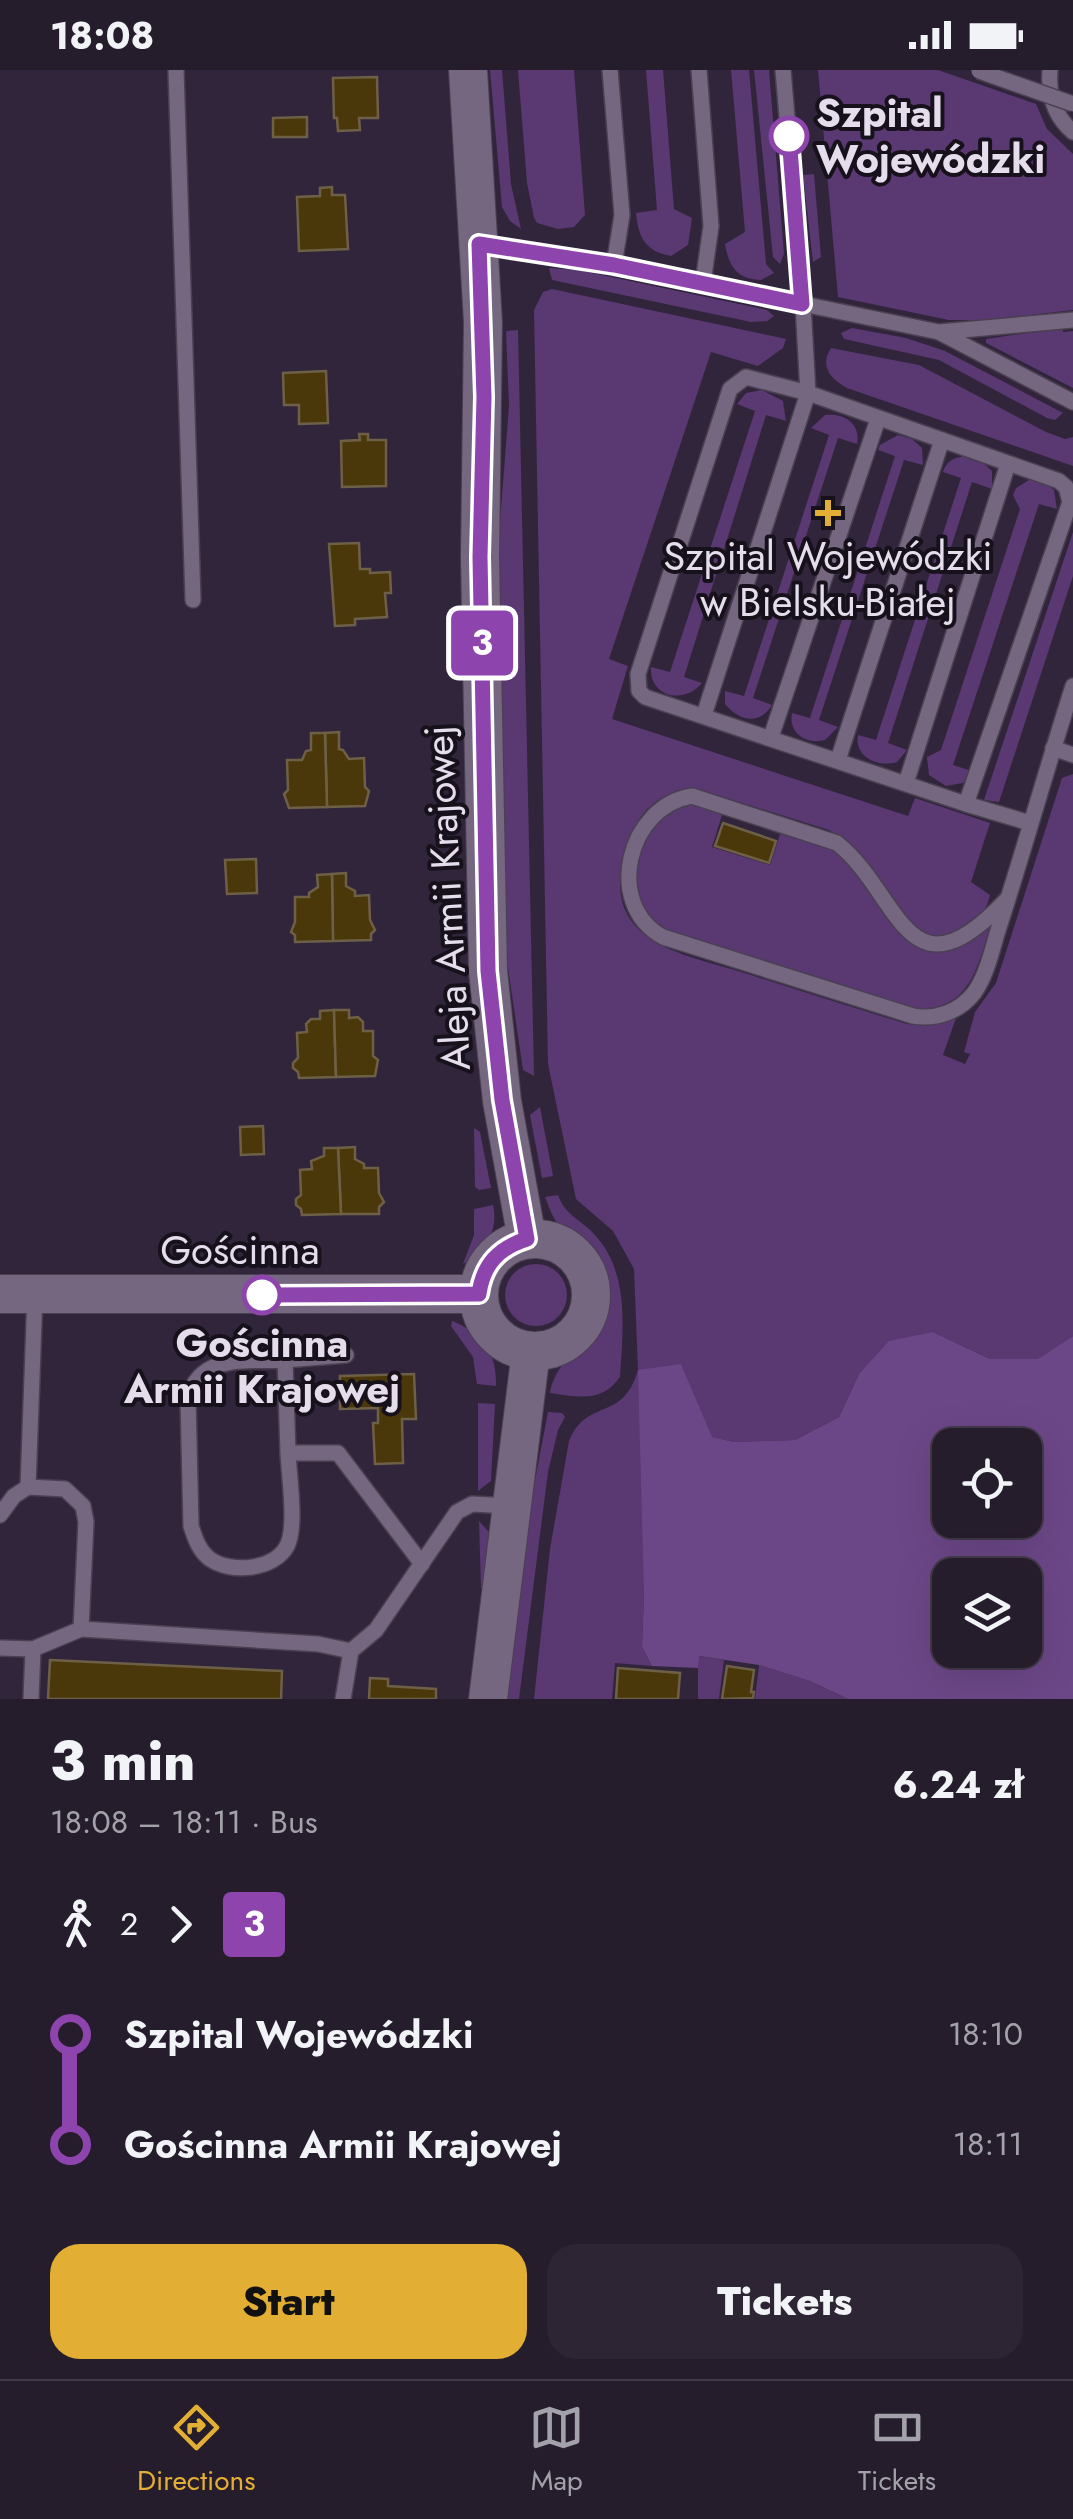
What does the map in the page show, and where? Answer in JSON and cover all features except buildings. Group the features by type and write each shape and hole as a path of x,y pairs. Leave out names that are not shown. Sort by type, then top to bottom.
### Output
{"street":[{"name":"Aleja Armii Krajowej","path":"468,70 484,397 480,557 488,971 502,1100 527,1239"},
{"path":"527,1239 560,1244 584,1268 590,1284 586,1318 577,1332 564,1343 532,1351 518,1348 494,1333 481,1308 479,1294 488,1264 512,1244 527,1239"},
{"name":"Gościnna","path":"17,1294 479,1294"},
{"path":"488,1699 532,1351"}],"lane":[{"path":"176,70 193,600"},
{"path":"610,70 622,214 614,265"},
{"path":"698,70 711,226 703,283"},
{"path":"704,715 808,393 783,70"},
{"path":"978,70 1073,104"},
{"path":"1050,70 1050,93 1056,112 1073,132"},
{"path":"479,244 614,265 939,332 1073,402"},
{"path":"939,332 1073,320"},
{"path":"966,804 1070,502 1066,487 808,393 746,377 730,389 638,674 639,692 645,696 966,804 1030,824"},
{"path":"772,737 878,418"},
{"path":"838,760 942,440"},
{"path":"906,783 1008,464"},
{"path":"1008,898 974,932 952,940 922,940 904,928 853,857 828,837 692,796 671,801 652,814 639,838 627,883 637,915 663,937 923,1018 956,1009 980,984 1008,898 1073,686"},
{"path":"1053,748 1073,755"},
{"path":"17,1294 28,1487"},
{"path":"286,1360 291,1534 280,1555 254,1567 224,1566 210,1559 195,1539 191,1526 188,1398 192,1387 204,1370 215,1364 346,1354"},
{"path":"288,1454 338,1453 422,1564"},
{"path":"0,1515 14,1496 28,1487 66,1489 83,1506 86,1522 81,1630"},
{"path":"344,1699 351,1651 376,1630 457,1512 465,1506 512,1506"},
{"path":"0,1648 33,1649 81,1630 318,1644 351,1651"},
{"path":"31,1699 33,1649"}],"shaded area":[{"path":"490,70 502,70 511,184 521,229 510,221 502,207"},
{"path":"518,70 574,70 585,215 574,227 558,229 537,223 534,218 527,183"},
{"path":"646,70 663,70 674,209 692,218 688,245 671,256 649,247 637,222 636,213 657,210"},
{"path":"731,70 749,70 766,264 774,273 761,280 736,270 725,244 745,232"},
{"path":"754,70 769,70 784,254 780,264 773,257"},
{"path":"818,70 938,70 1036,104 1047,129 1073,154 1073,310 987,320 949,320 838,297"},
{"path":"814,174 821,257 813,262 803,175"},
{"path":"549,268 578,270 767,310 774,316 767,321 751,322 552,280"},
{"path":"552,289 786,339 783,348 758,366 711,352 609,659 628,666 612,719 908,816 915,798 990,823 971,882 990,895 986,907 972,923 942,935 925,933 910,925 854,849 829,830 701,790 677,792 649,807 636,825 625,855 622,903 639,930 655,942 690,957 907,1024 927,1026 956,1018 943,1055 965,1064 970,1054 964,1052 975,1012 996,983 1062,778 1073,774 1073,1336 1038,1360 990,1359 933,1332 859,1374 839,1417 795,1440 734,1442 711,1437 681,1365 644,1594 642,1647 652,1666 615,1663 612,1699 534,1699 550,1549 569,1441 586,1419 623,1398 638,1370 634,1269 613,1231 576,1199 548,1064 534,310 543,292"},
{"path":"852,328 906,338 945,351 1063,413 1055,420 1047,418 939,360 844,339 841,333"},
{"path":"1062,328 1063,332 1073,331 1073,388 986,343 986,339"},
{"path":"518,330 534,1076 523,1070 508,968 504,901 498,547 509,406 506,331"},
{"path":"831,348 919,365 1046,432 1065,439 1073,437 1073,466 847,388 836,381 827,367"},
{"path":"762,390 783,401 786,421 766,415 684,677 702,683 686,694 669,694 656,685 651,667 670,672 755,411 737,404 746,393"},
{"path":"825,415 850,421 856,430 857,444 838,438 753,698 772,705 761,716 749,719 725,704 725,691 744,696 829,435 811,428"},
{"path":"898,435 912,439 922,448 923,465 904,460 819,720 838,727 825,740 805,739 793,726 792,713 810,718 895,456 878,450"},
{"path":"966,456 981,461 992,471 992,489 972,482 888,743 907,750 897,762 875,762 860,749 858,735 876,740 961,478 943,472 951,460"},
{"path":"1029,480 1043,481 1054,490 1057,509 1039,504 953,765 972,771 963,783 946,786 929,775 927,757 941,750 1020,509 1013,495 1016,488"},
{"path":"1073,532 1073,576 999,802 984,800"},
{"path":"690,803 723,812 712,847 770,865 781,831 834,847 886,915 914,942 929,948 947,948 967,941 991,925 968,985 947,1003 912,1009 676,935 660,926 643,910 636,894 639,854 658,818"},
{"path":"540,1107 553,1176 542,1178 530,1115"},
{"path":"474,1128 480,1132 491,1188 475,1187"},
{"path":"558,1195 569,1212 606,1249 619,1283 623,1321 620,1377 597,1395 550,1393 556,1376 600,1320 606,1304 606,1286 598,1263 551,1212 545,1197"},
{"path":"493,1205 494,1223 488,1240 478,1254 463,1264 474,1235 474,1209"},
{"path":"536,1264 558,1273 567,1295 558,1317 536,1326 514,1317 505,1295 514,1273"},
{"path":"452,1321 486,1346 494,1364 496,1386 477,1384 473,1357 451,1326"},
{"path":"933,1332 990,1359 1038,1359 1073,1336 1073,1699 848,1699 810,1681 759,1665 699,1656 698,1668 652,1666 642,1647 638,1370 681,1364 712,1437 734,1442 795,1440 839,1417 859,1374 889,1341"},
{"path":"478,1403 495,1404 491,1481 478,1491"},
{"path":"548,1412 565,1417 548,1472 519,1699 506,1699 531,1501"},
{"path":"479,1521 489,1532 484,1588 481,1588"},
{"path":"698,1656 724,1660 719,1699 698,1699"},
{"path":"759,1665 810,1681 848,1699 755,1699"}],"bus line":[{"name":"3","path":"262,1295 479,1294 488,1264 498,1252 527,1239 502,1100 488,971 480,557 484,397 479,244 614,265 802,304 789,136"}],"place":[{"name":"Szpital Wojewódzki","path":"789,136"},
{"name":"Szpital Wojewódzki w Bielsku-Białej","path":"828,513"},
{"name":"Gościnna Armii Krajowej","path":"262,1295"}]}
